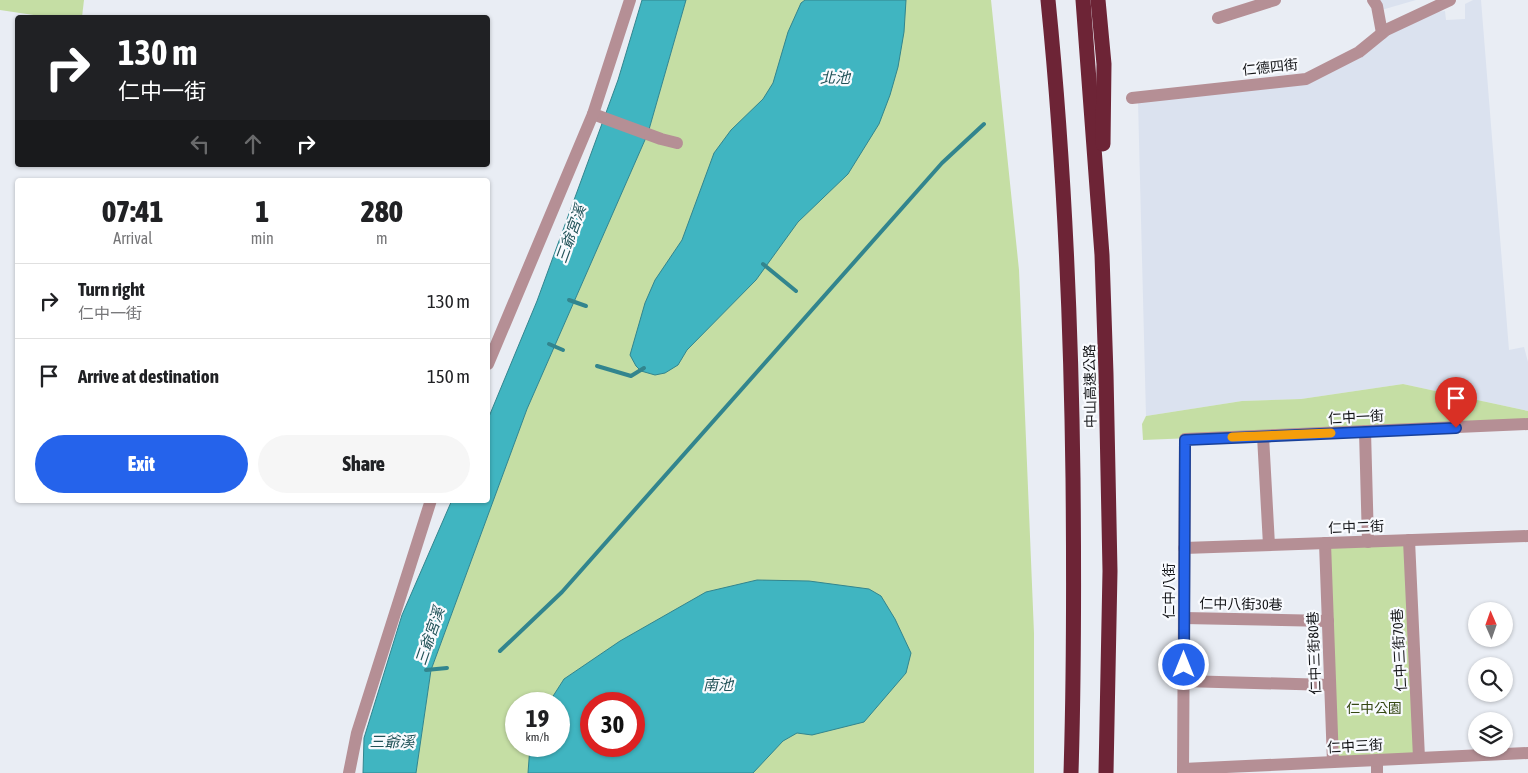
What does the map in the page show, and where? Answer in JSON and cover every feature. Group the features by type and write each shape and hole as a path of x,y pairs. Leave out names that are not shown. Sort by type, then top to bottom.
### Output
{"highway":[{"path":"1040,0 1055,69"},
{"name":"中山高速公路","path":"1048,0 1055,69 1067,258 1072,377 1074,573 1071,773"},
{"name":"中山高速公路","path":"1082,0 1102,255 1106,374 1110,571 1106,773"},
{"path":"1098,0 1104,64 1102,255"}],"street":[{"path":"490,359 597,115 630,0"},
{"path":"1218,18 1275,0"},
{"path":"1373,0 1377,6 1382,33"},
{"name":"仁德四街","path":"1132,98 1306,79 1358,52 1382,33 1450,0"},
{"path":"597,115 660,139 677,143"},
{"name":"仁中一街","path":"1185,440 1528,424"},
{"path":"1365,431 1368,542"},
{"path":"1262,436 1269,545"},
{"name":"仁中八街","path":"1183,771 1185,440"},
{"path":"349,773 357,733 431,503"},
{"name":"仁中二街","path":"1184,548 1528,536"},
{"name":"仁中三街70巷","path":"1409,540 1419,758"},
{"name":"仁中三街80巷","path":"1325,543 1333,762"},
{"name":"仁中八街30巷","path":"1184,618 1328,621"},
{"path":"1183,681 1330,685"},
{"name":"仁中三街","path":"1183,771 1333,762 1377,767 1419,758 1528,754"}],"shaded area":[{"path":"1377,0 1416,0 1378,11"},
{"path":"1473,0 1481,0 1509,350 1524,347 1528,362 1528,411 1403,384 1301,399 1242,401 1146,416 1138,101 1307,84 1388,33 1435,12 1445,11 1446,20 1465,19 1465,4"}],"green space":[{"path":"0,0 84,0 82,15 34,15 0,10"},
{"path":"686,0 991,0 1019,270 1034,633 1034,773 416,773 431,670 527,409 648,133"},
{"path":"1403,384 1528,411 1528,424 1143,440 1142,424 1146,416 1242,401 1301,399"},
{"name":"仁中公園","path":"1409,540 1419,758 1333,762 1325,543"}],"water":[{"name":"三爺溪","path":"642,0 686,0 648,133 527,409 431,670 416,773 363,773 364,738 402,615 451,503 490,503 490,414 537,301 618,80"},
{"name":"北池","path":"805,0 906,0 904,32 898,67 879,124 848,174 798,222 756,280 687,350 678,365 665,373 655,375 641,371 630,355 645,303 655,280 682,240 714,153 731,130 763,99 773,83 788,32 801,3"},
{"name":"南池","path":"757,580 809,581 869,589 881,596 895,619 911,653 906,673 864,722 812,735 797,733 783,741 753,773 528,773 529,757 570,757 570,692 556,692 564,679 620,641 706,592"}],"waterway":[{"path":"500,651 562,592 942,163 984,124"},
{"path":"763,264 796,291"},
{"path":"569,300 586,306"},
{"path":"549,344 563,350"},
{"path":"597,366 631,376 644,368"},
{"name":"三爺宮溪","path":"426,670 447,668"}],"slow traffic":[{"path":"1232,437 1331,433"}],"route":[{"path":"1184,665 1185,440 1456,428"}]}
